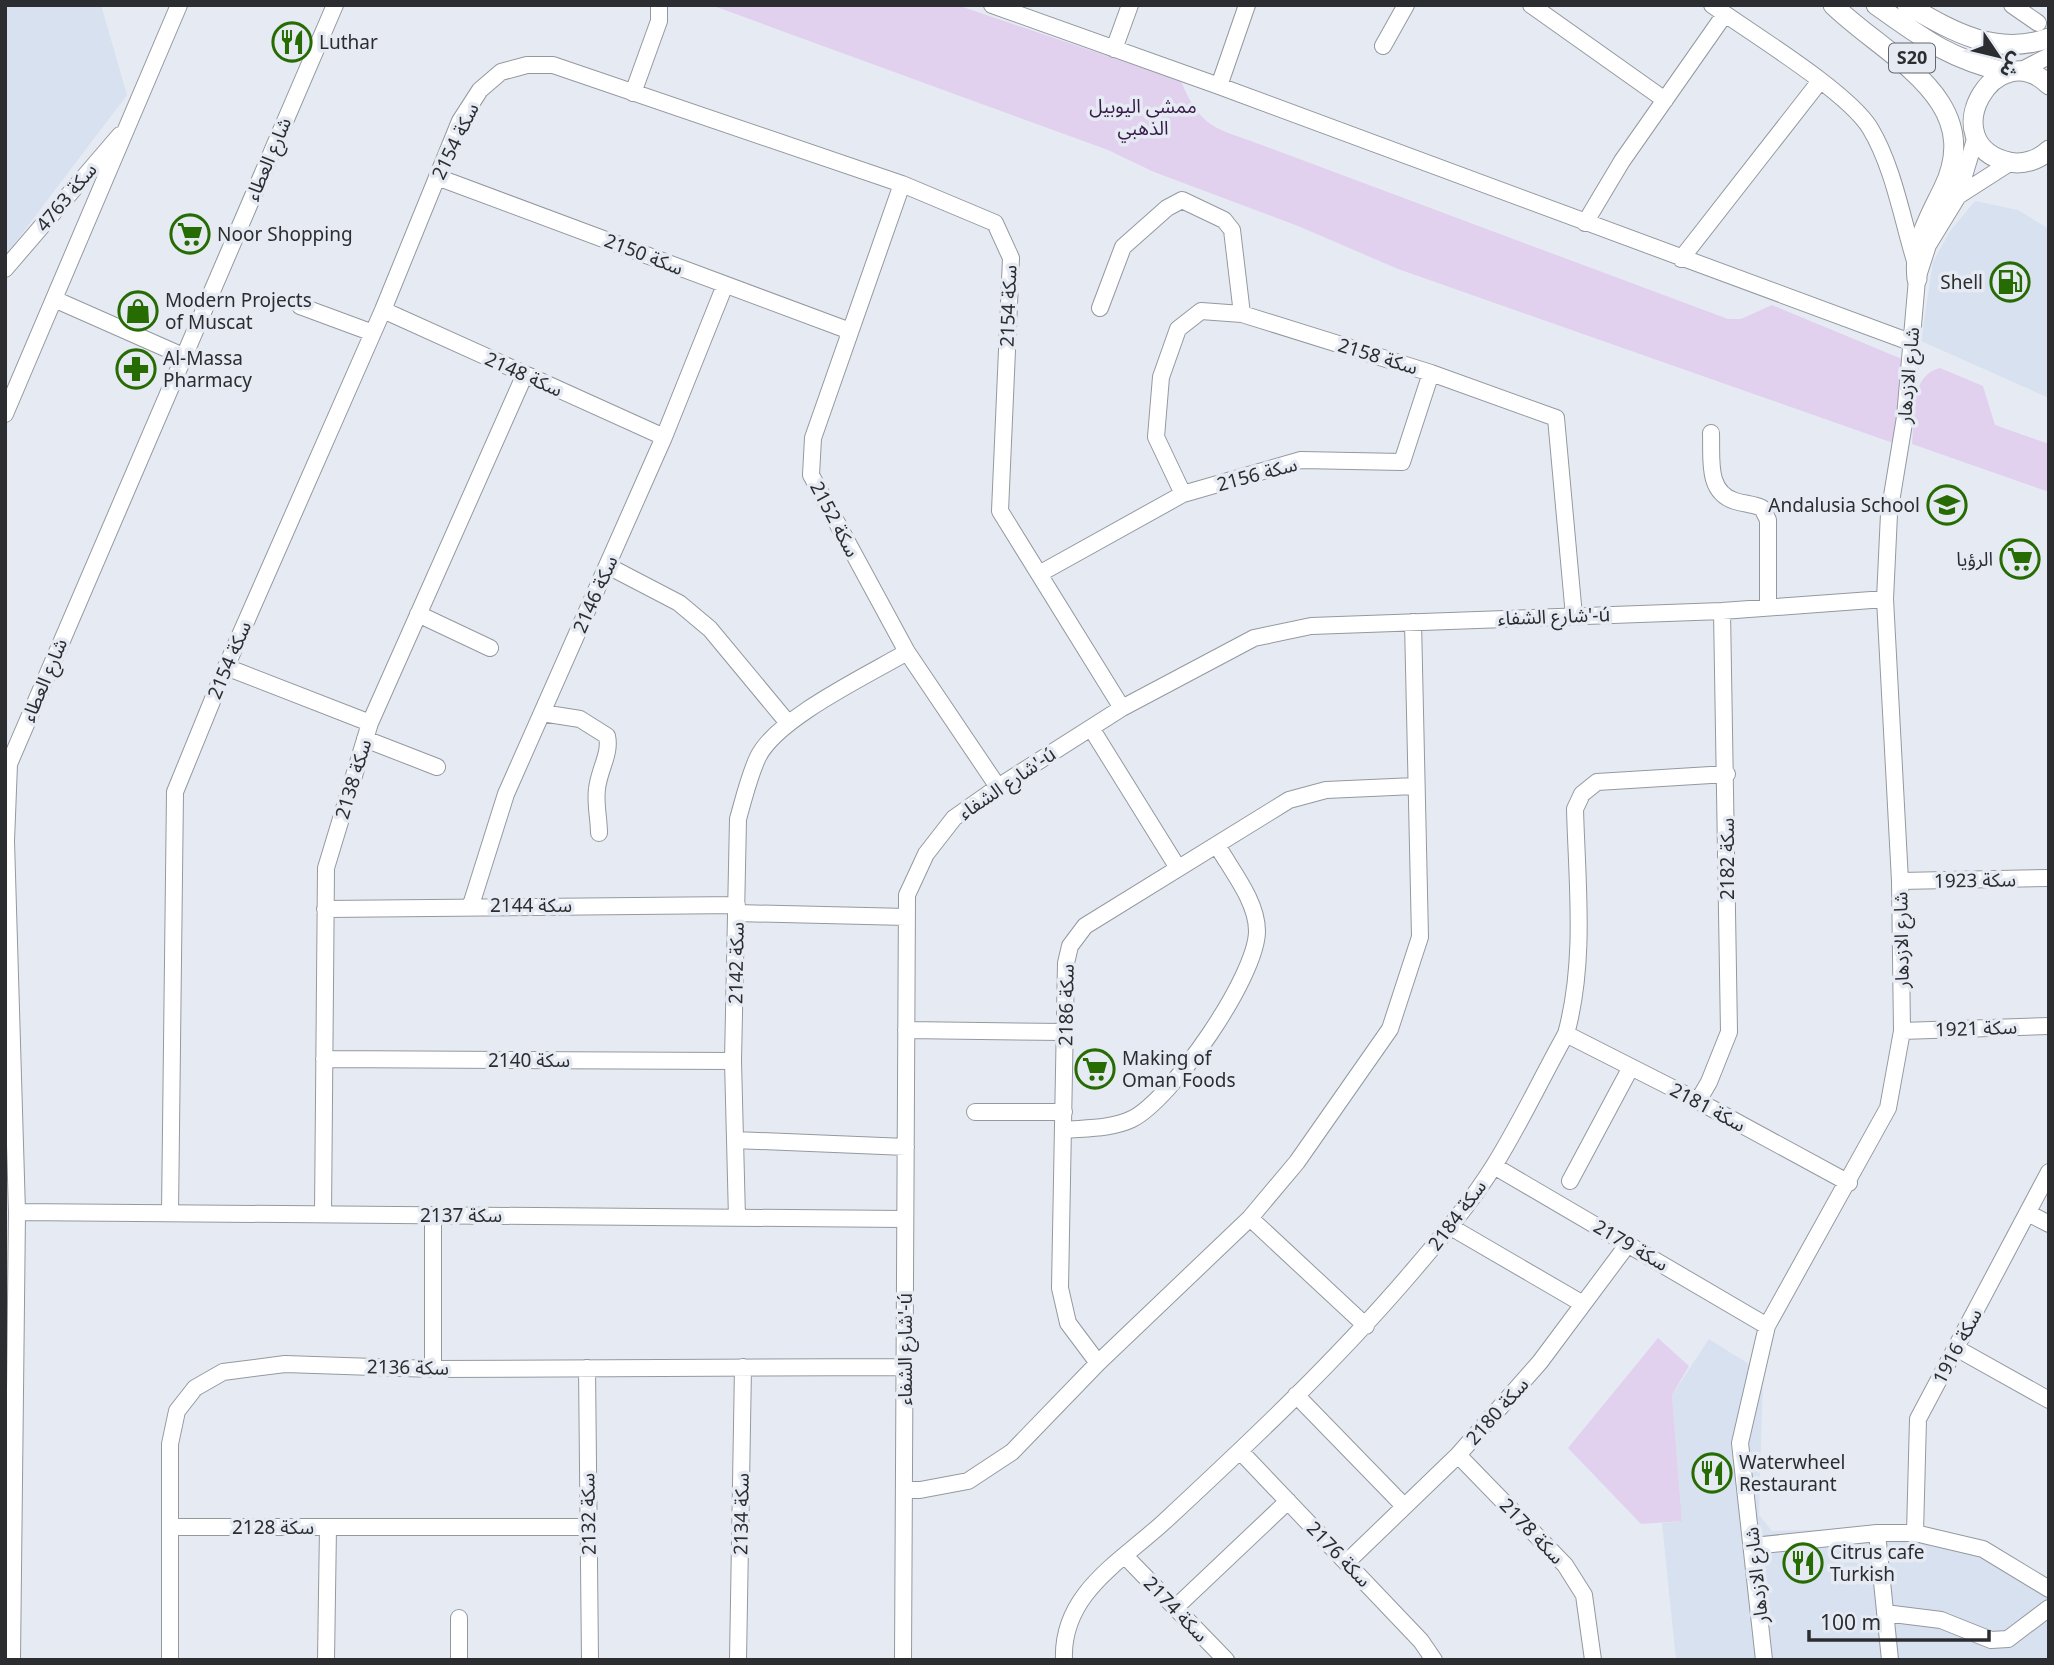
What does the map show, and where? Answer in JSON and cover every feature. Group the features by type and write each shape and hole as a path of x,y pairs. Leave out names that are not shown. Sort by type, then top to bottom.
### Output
{"main road":[{"name":"S20","path":"1835,5 1919,63 1947,90 1984,148 1996,158 2049,166"},
{"path":"1835,5 1926,83 1945,108 1952,126 1952,166 1917,243 1916,270"},
{"name":"S20","path":"1875,5 1937,49 1958,59 2013,73 2032,74 2049,85"},
{"path":"1907,5 1949,29 1984,43 2018,46 2043,31"},
{"path":"1975,130 1977,99 1984,87 2013,73"},
{"path":"2016,162 2034,160 2049,150"}],"street":[{"path":"5,414 179,5"},
{"path":"633,93 659,21 659,5"},
{"path":"992,5 1219,86 1910,342"},
{"path":"1114,48 1130,5"},
{"path":"1219,86 1247,5"},
{"path":"1383,46 1406,5"},
{"path":"1531,5 1665,100"},
{"path":"2012,5 2043,31"},
{"name":"شارع العطاء","path":"12,1660 11,1322 18,1212 8,998 6,841 9,764 330,7"},
{"path":"1585,223 1665,100 1719,10 1819,82 1869,126 1894,190 1916,270"},
{"path":"2013,73 2049,56"},
{"name":"سكة 2154","path":"170,1213 175,792 226,667 383,310 460,121 480,90 501,72 527,65 553,65 902,184 995,223 1011,258 1000,511 1122,708"},
{"path":"1681,258 1819,82"},
{"name":"سكة 4763","path":"5,269 128,126"},
{"name":"شارع الازدهار","path":"1764,1660 1740,1443 1767,1326 1849,1183 1888,1108 1902,1031 1900,881 1885,599 1889,514 1905,417 1916,270 1958,196 1975,130"},
{"name":"شارع الازدهار","path":"1958,196 2016,162"},
{"name":"سكة 2150","path":"437,177 850,331"},
{"name":"سكة 2152","path":"902,184 813,438 811,475 907,652 998,787"},
{"path":"1100,308 1123,247 1167,208 1182,200 1224,220 1232,230 1242,314"},
{"name":"سكة 2146","path":"471,905 506,794 664,437 725,285"},
{"path":"54,299 183,356"},
{"path":"300,306 373,333"},
{"name":"سكة 2148","path":"383,310 664,437"},
{"name":"سكة 2158","path":"1183,494 1156,438 1161,377 1178,329 1201,311 1242,314 1431,373 1556,418 1574,615"},
{"name":"سكة 2156","path":"1039,574 1183,494 1301,460 1402,462 1431,373"},
{"name":"سكة 2138","path":"323,1214 326,868 370,723 525,374"},
{"path":"1711,433 1714,485 1722,494 1735,501 1762,508 1768,520 1768,607"},
{"path":"608,566 679,603 710,629 788,723"},
{"name":"شارع الشفاء'-ú","path":"903,1660 907,895 926,854 954,818 1122,708 1254,638 1311,626 1722,611 1885,599"},
{"name":"سكة 2182","path":"1698,1101 1709,1082 1729,1032 1727,774 1722,611"},
{"path":"418,614 490,648"},
{"path":"904,1490 920,1490 968,1481 1012,1452 1098,1363 1250,1218 1297,1162 1390,1029 1420,937 1413,622"},
{"name":"سكة 2142","path":"737,1218 733,1061 738,819 759,755 788,723 907,652"},
{"path":"226,667 370,723"},
{"path":"542,713 580,719 607,736 610,749 601,766 596,791 599,833"},
{"path":"1091,728 1178,869"},
{"path":"5,732 22,732"},
{"path":"365,739 437,767"},
{"name":"سكة 2184","path":"1064,1660 1063,1644 1070,1616 1090,1585 1126,1558 1240,1451 1366,1326 1449,1226 1494,1166 1566,1034 1579,974 1575,809 1583,794 1597,782 1727,774"},
{"name":"سكة 2186","path":"1098,1363 1069,1323 1061,1297 1066,963 1074,939 1085,926 1301,795 1326,790 1415,786"},
{"path":"1063,1130 1113,1126 1149,1108 1184,1068 1230,1003 1254,948 1257,931 1253,909 1217,845"},
{"name":"سكة 1923","path":"1900,881 2049,878"},
{"name":"سكة 2144","path":"325,909 471,905 737,909 907,917"},
{"name":"سكة 1921","path":"1902,1031 2049,1026"},
{"path":"906,1030 1065,1032"},
{"name":"سكة 2181","path":"1566,1034 1698,1101 1849,1183"},
{"name":"سكة 2140","path":"324,1059 733,1061"},
{"path":"1570,1181 1631,1067"},
{"path":"975,1112 1064,1112"},
{"path":"735,1140 906,1147"},
{"name":"سكة 2179","path":"1494,1166 1767,1326"},
{"name":"سكة 1916","path":"1915,1532 1918,1419 2049,1172"},
{"name":"سكة 2137","path":"18,1212 905,1219"},
{"path":"2028,1213 2049,1224"},
{"path":"433,1215 433,1369"},
{"path":"1250,1218 1366,1326"},
{"path":"1449,1226 1583,1304"},
{"name":"سكة 2180","path":"1347,1562 1458,1454 1540,1362 1628,1244"},
{"path":"1956,1348 2049,1400"},
{"name":"سكة 2136","path":"170,1660 170,1444 177,1411 195,1388 223,1371 285,1364 433,1369 905,1367"},
{"name":"سكة 2134","path":"738,1660 743,1367"},
{"name":"سكة 2132","path":"587,1368 590,1660"},
{"path":"1296,1395 1404,1506"},
{"name":"سكة 2176","path":"1240,1451 1421,1641 1434,1660"},
{"name":"سكة 2178","path":"1458,1454 1565,1565 1584,1595 1593,1660"},
{"path":"1175,1608 1288,1501"},
{"name":"سكة 2128","path":"170,1527 328,1527 326,1660"},
{"path":"328,1527 589,1527"},
{"path":"1753,1546 1877,1533 1915,1532 1983,1549 2049,1589"},
{"path":"1877,1533 1890,1660"},
{"name":"سكة 2174","path":"1126,1558 1226,1660"},
{"path":"1885,1613 1941,1620 1991,1640 2008,1639 2049,1608"},
{"path":"459,1618 459,1660"}],"shaded area":[{"path":"5,5 101,5 127,95 5,256"},
{"path":"1975,201 2018,210 2049,229 2049,398 1921,341 1933,262 1950,231"},
{"path":"1709,1339 1763,1373 1759,1515 1772,1531 1920,1527 1973,1539 2018,1562 2049,1585 2049,1660 1676,1660 1662,1523 1682,1521 1672,1395"}],"green space":[{"name":"ممشى اليوبيل الذهبي","path":"711,5 957,5 1181,81 1197,110 1214,126 1224,131 1728,319 1741,319 1772,305 1902,359 1896,444 1398,269 1298,226 1154,172 1108,150"},
{"path":"1940,368 1983,386 1995,425 2049,444 2049,492 1912,444 1918,388 1930,372"},
{"path":"1658,1338 1689,1366 1672,1395 1682,1521 1641,1524 1568,1448"}],"place":[{"name":"Luthar","path":"292,42"},
{"name":"Noor Shopping","path":"190,234"},
{"name":"Shell","path":"2010,282"},
{"name":"Modern Projects of Muscat","path":"138,311"},
{"name":"Al-Massa Pharmacy","path":"136,369"},
{"name":"Andalusia School","path":"1947,505"},
{"name":"الرؤيا","path":"2020,559"},
{"name":"Making of Oman Foods","path":"1095,1069"},
{"name":"Waterwheel Restaurant","path":"1712,1473"},
{"name":"Citrus cafe Turkish","path":"1803,1563"}]}
